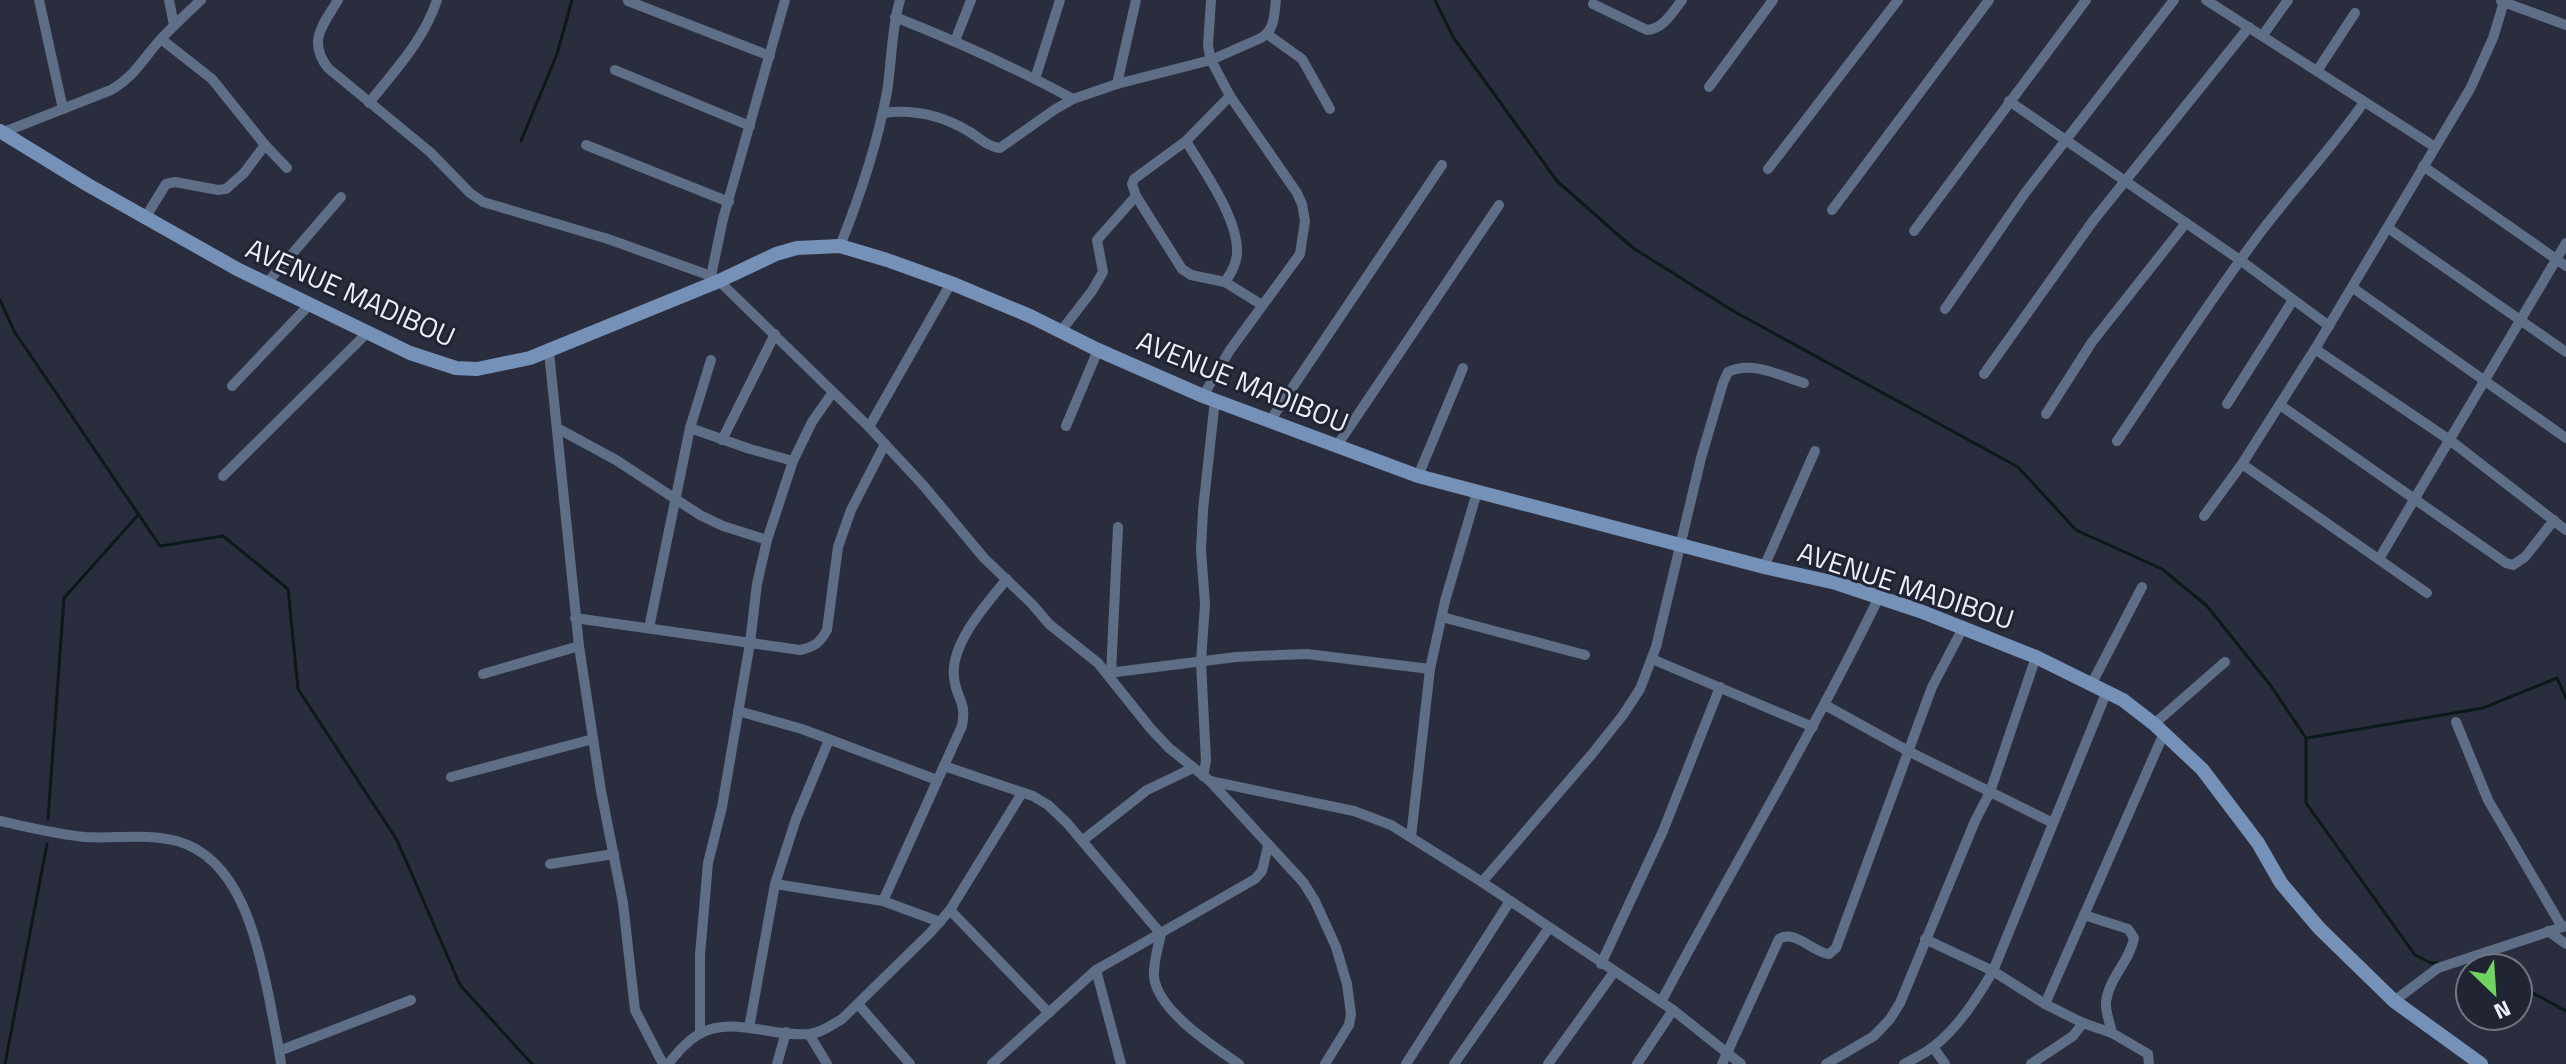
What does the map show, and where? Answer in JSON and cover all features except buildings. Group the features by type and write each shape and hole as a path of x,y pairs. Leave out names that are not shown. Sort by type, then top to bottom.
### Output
{"street":[{"path":"39,0 63,109"},
{"path":"169,0 174,25"},
{"path":"2,132 111,90 125,81 174,25 201,0"},
{"path":"338,0 318,33 321,58 328,68 430,152 470,193 483,202 647,252 715,278 869,427 923,485 967,541 1049,624 1110,673 1151,729 1207,778 1303,882 1315,901 1336,947 1350,1001 1349,1025 1325,1064"},
{"path":"369,103 416,44 430,22 437,0"},
{"path":"715,278 729,202 785,0"},
{"path":"840,246 866,178 883,113 895,17 900,0"},
{"path":"955,41 971,0"},
{"path":"1035,79 1060,0"},
{"path":"1117,84 1136,0"},
{"path":"1207,778 1201,662 1205,604 1201,550 1209,398 1230,350 1300,254 1304,229 1302,204 1297,193 1230,96 1211,60 1208,46 1211,0"},
{"path":"883,113 910,110 948,120 990,146 1000,148 1073,99 1117,84 1211,60 1267,34 1273,24 1276,0"},
{"path":"1593,4 1647,30 1662,25 1682,0"},
{"path":"1709,87 1773,0"},
{"path":"1768,169 1898,0"},
{"path":"1832,210 1989,0"},
{"path":"1914,231 2086,0"},
{"path":"1945,309 2018,203 2174,0"},
{"path":"2206,0 2435,147"},
{"path":"2263,35 2288,0"},
{"path":"628,1 770,56"},
{"path":"2204,516 2242,464 2353,288 2478,73 2501,1 2566,25"},
{"path":"2317,71 2355,13"},
{"path":"895,17 955,41 1073,99"},
{"path":"1984,374 2084,233 2249,27"},
{"path":"1267,34 1302,59 1330,109"},
{"path":"161,39 212,79 287,168"},
{"path":"615,70 750,126"},
{"path":"1230,96 1186,141 1134,179 1132,184 1136,196 1182,269 1191,275 1225,282 1262,305"},
{"path":"2009,101 2240,260 2329,326"},
{"path":"2117,441 2240,260 2364,102"},
{"name":"AVENUE MADIBOU","path":"2,132 225,263 410,353 456,368 501,365 549,352 776,254 797,248 840,246 951,283 1209,398 1418,476 1764,567 1806,575 1879,597 1963,628 2092,683 2159,728 2210,779 2258,843 2281,883 2319,928 2394,1001 2481,1064"},
{"path":"1186,141 1214,189 1236,239 1235,265 1225,282"},
{"path":"145,218 166,184 175,182 218,190 232,185 255,161 265,145"},
{"path":"586,145 729,202"},
{"path":"1270,421 1442,165"},
{"path":"2423,166 2566,266"},
{"path":"1061,331 1103,272 1097,240 1136,196"},
{"path":"267,283 341,197"},
{"path":"1336,447 1499,205"},
{"path":"2046,414 2092,342 2186,223"},
{"path":"2388,228 2566,352"},
{"path":"2379,559 2566,243"},
{"path":"869,427 951,283"},
{"path":"2353,288 2566,438"},
{"path":"2227,404 2293,300"},
{"path":"232,386 310,304"},
{"path":"223,476 368,332"},
{"path":"722,440 775,334"},
{"path":"2315,349 2451,441 2566,530"},
{"path":"1066,426 1098,350"},
{"path":"549,352 575,618 630,948 635,1010 665,1064 685,1045 713,1028 809,1034 828,1028 858,1004 950,910 1022,793"},
{"path":"649,628 690,428 711,360"},
{"path":"1482,882 1623,715 1640,689 1652,659 1713,413 1728,372 1751,367 1804,383"},
{"path":"1418,476 1463,368"},
{"path":"700,1034 700,955 708,863 722,807 757,584 767,540 793,461 806,432 833,392"},
{"path":"2280,405 2506,563 2513,565 2525,557 2554,520"},
{"path":"557,428 616,460 700,515 767,540"},
{"path":"690,428 793,461"},
{"path":"575,618 800,650 811,648 820,642 827,630 838,547 851,510 885,444"},
{"path":"1764,567 1815,451"},
{"path":"2242,464 2427,593"},
{"path":"1411,837 1430,669 1477,492"},
{"path":"1110,673 1118,527"},
{"path":"883,901 962,726 964,706 954,679 954,666 970,628 1007,579"},
{"path":"2092,683 2142,587"},
{"path":"1661,1002 1731,870 1825,705 1879,597"},
{"path":"1442,617 1585,655"},
{"path":"1725,1059 1779,939 1784,935 1791,936 1822,953 1829,954 1836,948 1932,687 1963,628"},
{"path":"483,674 579,646"},
{"path":"1110,673 1236,657 1307,654 1430,669"},
{"path":"1826,1064 1874,1036 1900,1003 1975,821 1990,792 2036,657"},
{"path":"1652,659 1813,727"},
{"path":"2045,1004 2159,728 2225,662"},
{"path":"1601,964 1680,791 1720,687"},
{"path":"1904,1064 1933,1047 1978,997 1993,971 2107,691"},
{"path":"1825,705 1910,752 2053,823"},
{"path":"738,711 802,729 937,780"},
{"path":"2394,1001 2438,968 2564,927 2488,800 2456,722"},
{"path":"451,777 593,739"},
{"path":"749,1028 775,884 796,819 829,740"},
{"path":"944,766 1048,805 1161,934"},
{"path":"1082,841 1147,790 1193,768"},
{"path":"1207,778 1354,811 1383,821 1482,882 1673,1010 1725,1059 1741,1064"},
{"path":"0,821 88,837 156,837 191,846 206,855 232,888 254,932 281,1064"},
{"path":"992,1064 1096,970 1255,879 1262,871 1268,846"},
{"path":"550,864 614,854"},
{"path":"775,884 883,901 940,922"},
{"path":"1406,1064 1510,901"},
{"path":"950,910 1049,1013"},
{"path":"2084,915 2128,929 2134,938 2132,950 2111,984 2105,1004 2112,1033"},
{"path":"1458,1063 1549,928"},
{"path":"2548,931 2566,944"},
{"path":"1161,934 1154,974 1156,988 1207,1041 1239,1064"},
{"path":"1925,939 1993,971 2045,1004 2112,1033 2148,1054 2149,1064"},
{"path":"1096,970 1121,1064"},
{"path":"1548,1064 1614,972"},
{"path":"279,1051 411,1000"},
{"path":"858,1004 910,1064"},
{"path":"1637,1064 1673,1010"},
{"path":"2031,1064 2073,1036 2083,1023"},
{"path":"777,1064 786,1032"},
{"path":"809,1034 827,1064"},
{"path":"1933,1047 1945,1064"}],"waterway":[{"path":"521,141 557,54 572,0"},
{"path":"1435,0 1453,37 1557,181 1633,248 1735,312 2018,467 2076,530 2162,569 2207,606 2271,686 2306,738 2306,803 2415,955 2431,963 2439,963"},
{"path":"0,300 14,331 160,546 223,536 288,589 298,689 397,840 460,985 532,1064"},
{"path":"48,819 64,598 138,515"},
{"path":"2307,738 2483,708 2557,678 2566,698"},
{"path":"5,1064 47,844"},
{"path":"2534,994 2566,1011"}]}
